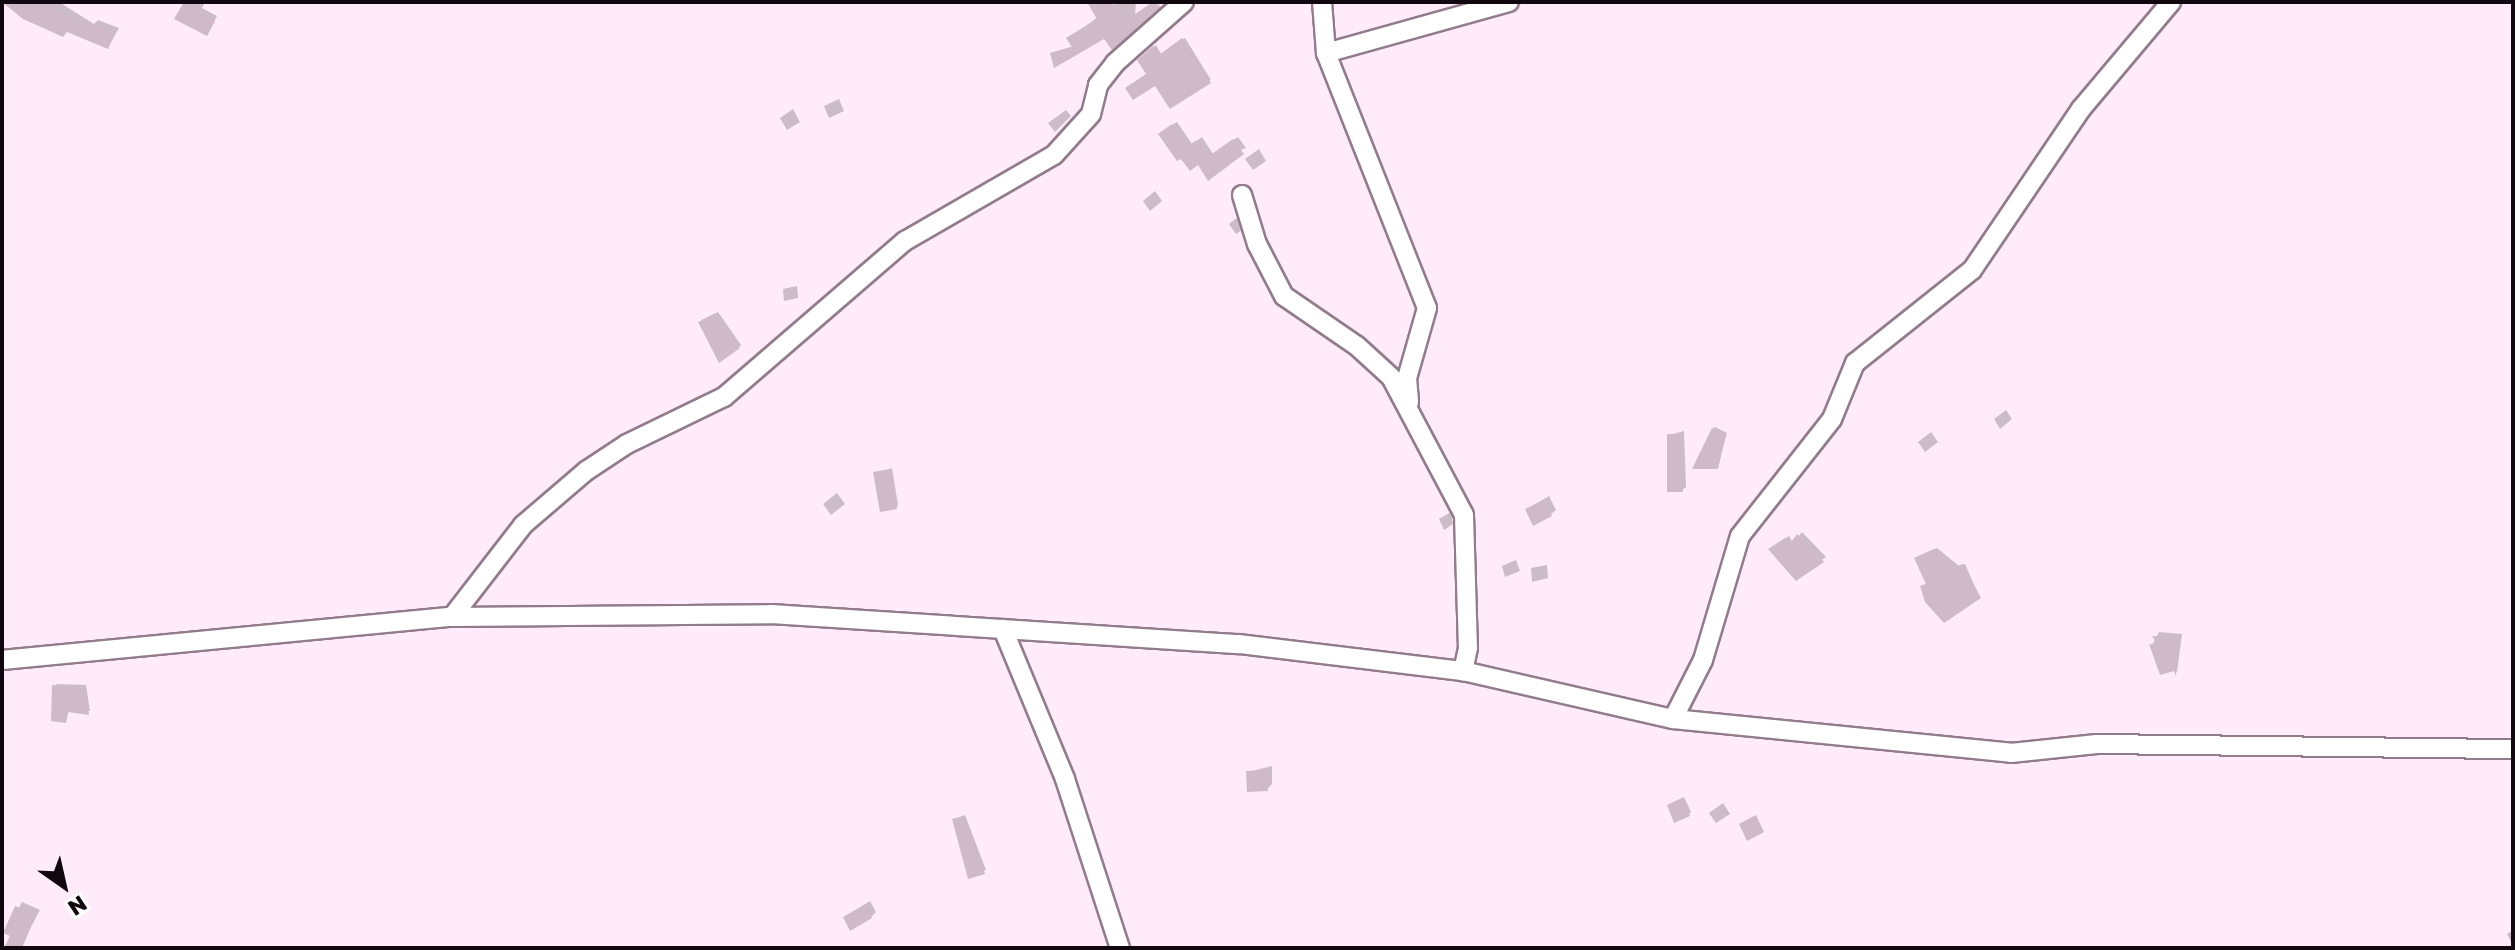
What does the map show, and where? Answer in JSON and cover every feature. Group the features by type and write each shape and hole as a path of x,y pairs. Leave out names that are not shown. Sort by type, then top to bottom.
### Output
{"street":[{"path":"452,617 523,525 586,471 627,444 724,397 905,241 1054,155 1091,114 1098,85 1115,63 1184,2"},
{"path":"1322,2 1326,53 1427,308 1407,378 1409,405"},
{"path":"1326,53 1509,2"},
{"path":"1673,719 1703,660 1740,536 1832,419 1855,363 1972,270 2081,109 2171,2"},
{"path":"1242,195 1257,244 1284,296 1357,346 1391,377 1409,405 1464,515 1468,535 1463,671"},
{"path":"2,660 452,617 771,614 1239,644 1463,671 1673,719 2011,753 2097,744 2513,749"},
{"path":"1003,629 1065,779 1120,948"}],"building":[{"path":"2,2 57,2 53,8 89,29 91,24 115,34 108,49 67,32 63,37 23,19"},
{"path":"184,2 204,2 199,13 215,21 207,36 174,19"},
{"path":"1087,2 1111,2 1126,20 1153,2 1161,7 1112,50 1104,39 1054,68 1050,53 1072,47 1066,38 1097,19"},
{"path":"1182,38 1211,83 1170,109 1155,86 1133,100 1125,88 1146,74 1137,60 1153,46 1159,55"},
{"path":"1172,124 1187,146 1197,140 1209,156 1233,139 1244,154 1208,181 1198,165 1190,171 1181,159 1177,161 1158,134"},
{"path":"716,313 740,348 719,363 698,322"},
{"path":"1712,428 1726,435 1718,469 1692,469"},
{"path":"1667,434 1682,434 1683,492 1667,492"},
{"path":"891,469 897,509 880,512 873,472"},
{"path":"1544,500 1552,516 1533,526 1525,509"},
{"path":"1797,534 1824,562 1796,581 1768,549 1785,538 1789,545"},
{"path":"1934,549 1957,566 1963,564 1981,598 1944,623 1925,602 1920,586 1926,584 1914,558"},
{"path":"2152,636 2179,637 2176,676 2174,671 2160,675 2149,644 2158,645"},
{"path":"52,685 84,686 89,715 68,712 66,723 51,721"},
{"path":"1268,770 1268,791 1247,792 1246,771"},
{"path":"1682,798 1690,816 1674,823 1667,805"},
{"path":"1756,815 1764,832 1747,841 1739,824"},
{"path":"963,816 985,874 968,879 952,819"},
{"path":"864,905 872,918 850,931 843,917"},
{"path":"15,906 36,915 22,948 4,948 10,936 3,933"}]}
